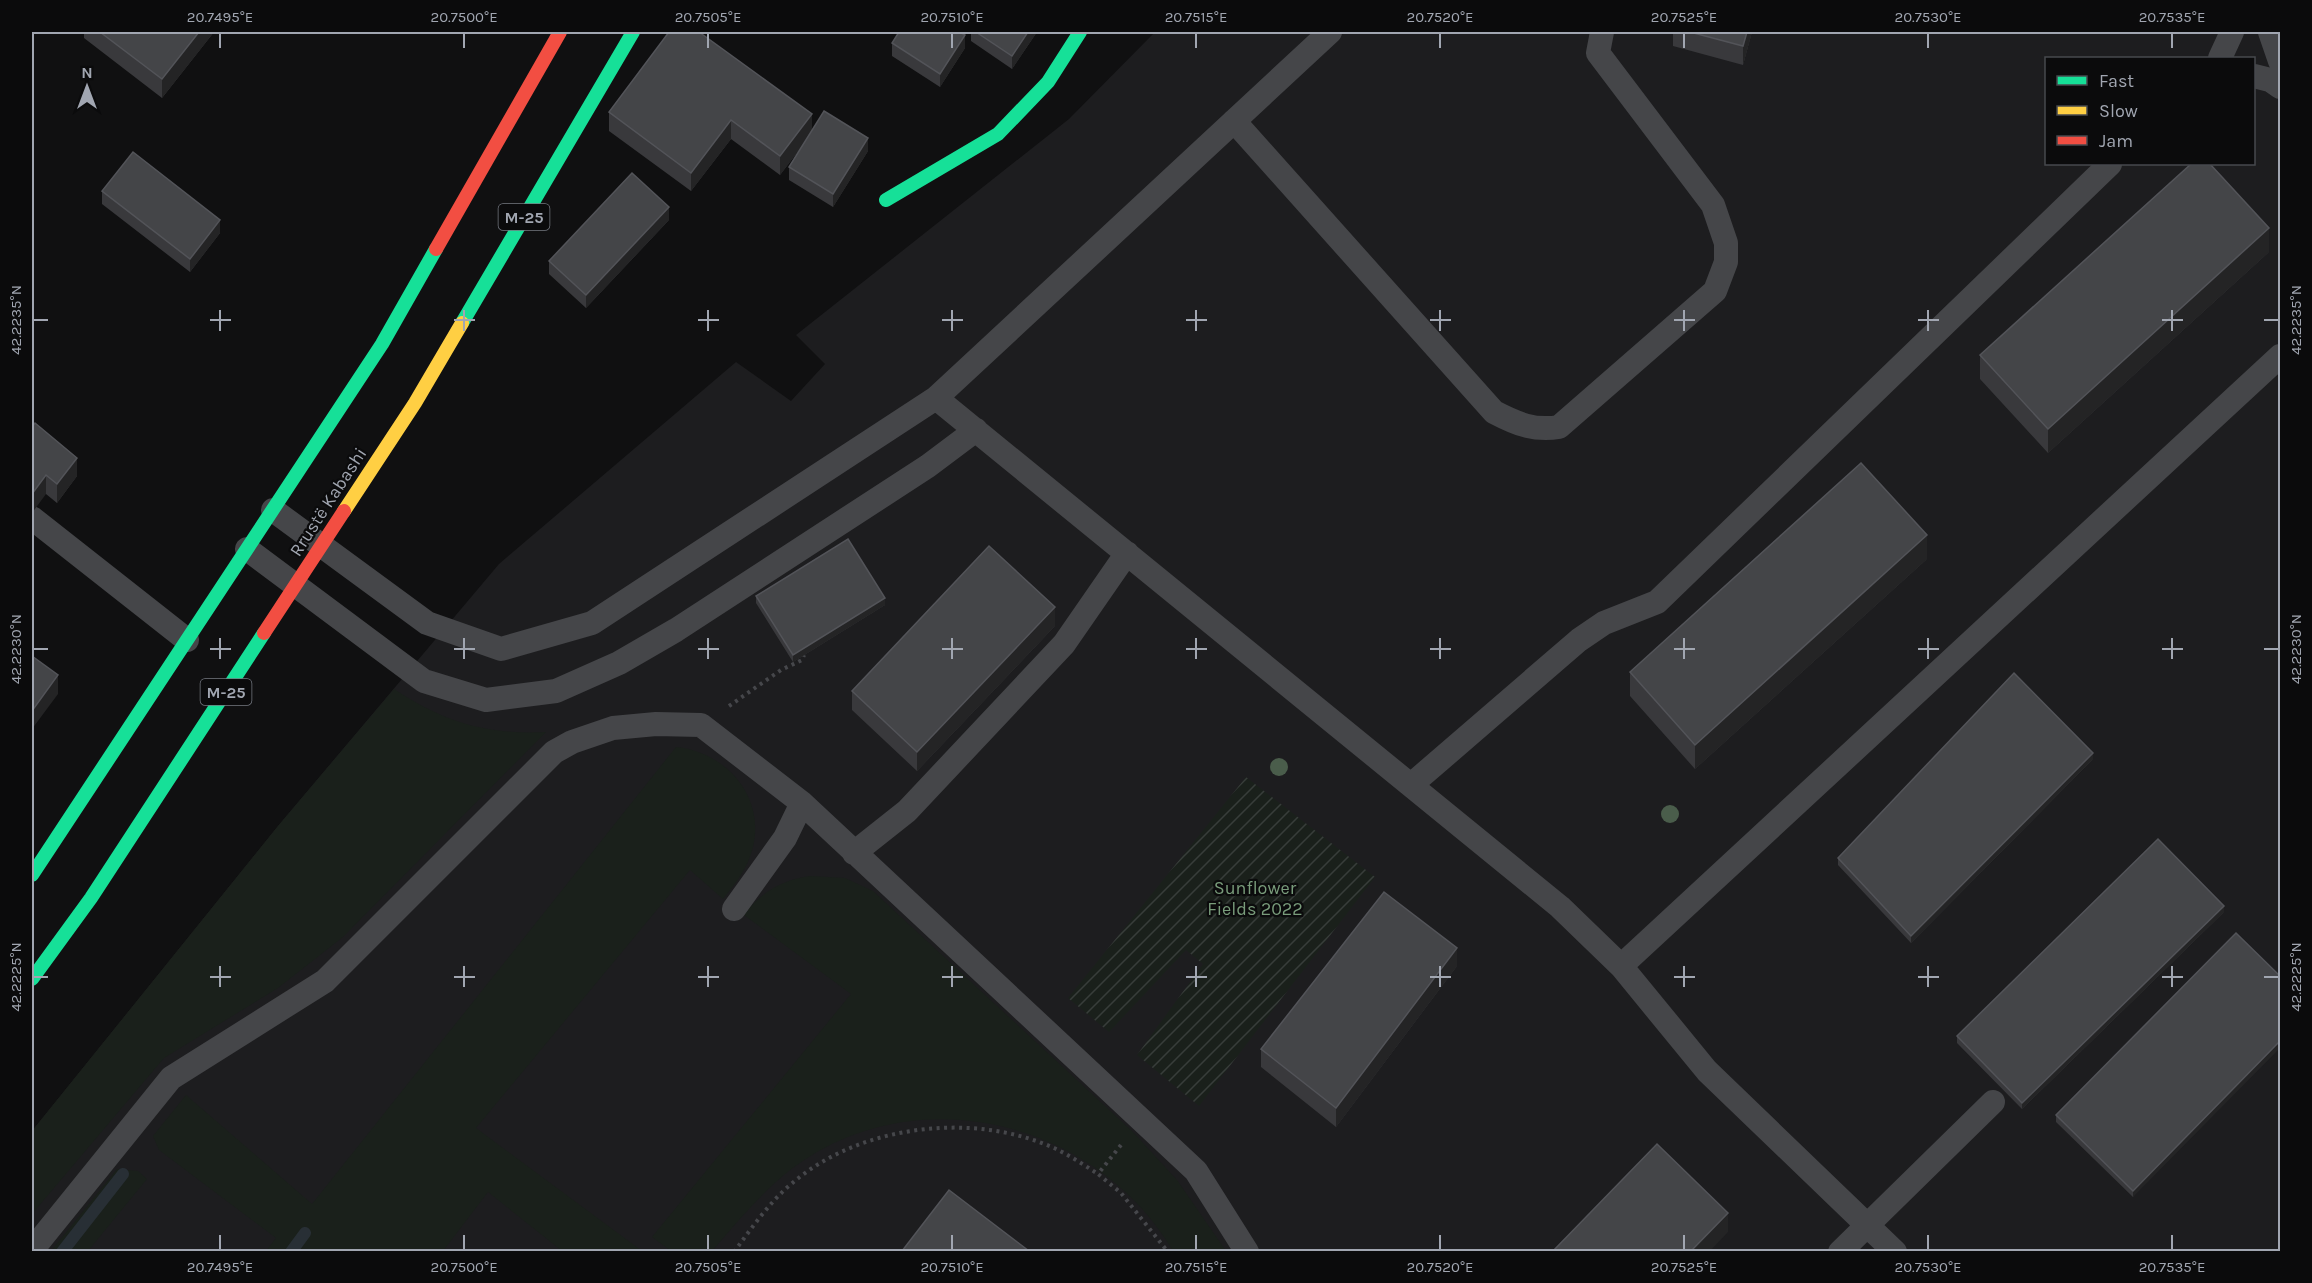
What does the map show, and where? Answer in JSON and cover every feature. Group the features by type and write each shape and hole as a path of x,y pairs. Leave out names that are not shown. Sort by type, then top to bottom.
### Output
{"main road":[{"path":"32,875 382,344 560,32"},
{"name":"Rrustë Kabashi","path":"32,979 91,898 415,403 633,32"},
{"path":"886,200 998,134 1048,82 1080,32"}],"lane":[{"path":"273,510 428,623 501,649 592,623 936,398 1330,32"},
{"path":"1234,121 1494,412 1540,430 1559,427 1715,291 1726,262 1726,243 1713,205 1598,53 1602,32"},
{"path":"2220,57 2232,32"},
{"path":"2270,32 2280,60"},
{"path":"2255,76 2270,80 2280,87"},
{"path":"1411,785 1579,640 1604,623 1657,602 2109,165"},
{"path":"1621,966 2280,356"},
{"path":"936,398 1560,907 1621,966 1707,1071 1895,1251"},
{"path":"247,549 297,584 424,681 486,700 556,691 619,663 676,630 928,466 976,430"},
{"path":"32,518 187,640"},
{"path":"854,853 907,811 1064,644 1127,553"},
{"path":"32,1250 171,1078 325,981 554,752 572,742 613,728 656,724 701,725 802,803 1196,1171 1247,1251"},
{"path":"734,909 785,838 802,803"},
{"path":"1840,1251 1993,1102"}],"path":[{"path":"701,725 781,670 794,666 802,660 804,655"},
{"path":"1098,1174 1143,1122"},
{"path":"734,1251 773,1201 805,1174 843,1152 906,1132 978,1128 1001,1132 1053,1148 1098,1174 1121,1193 1168,1251"}],"shaded area":[{"path":"1155,32 2280,32 2280,1251 32,1252 32,1131 278,826 499,564 736,362 791,401 825,364 796,335 1069,119"}],"green space":[{"path":"394,689 430,710 466,724 504,731 546,732 343,937 278,988 164,1058 32,1214 32,1131 278,826"},
{"path":"676,747 694,751 726,767 747,794 753,811 755,828 751,855 745,868 723,899 690,870 476,1128 642,1251 562,1251 488,1192 443,1251 266,1251 276,1238 159,1150 153,1136 186,1095 312,1204"},
{"name":"Sunflower Fields 2022","path":"1246,777 1375,877 1199,1106 1137,1055 1203,964 1186,950 1109,1032 1068,998"},
{"path":"810,876 845,878 873,891 1132,1131 1177,1180 1226,1251 1173,1251 1142,1208 1103,1173 1059,1147 1010,1129 960,1120 908,1121 857,1134 809,1157 769,1188 712,1251 671,1251 652,1237 851,994 744,915 773,888"},
{"path":"117,1169 138,1171 147,1179 88,1251 51,1251"}],"building":[{"path":"100,32 199,32 162,79"},
{"path":"669,32 699,32 812,114 780,156 731,120 691,173 609,112"},
{"path":"899,32 959,32 965,35 940,74 892,43"},
{"path":"976,32 1028,32 1012,56"},
{"path":"1690,32 1747,32 1743,46"},
{"path":"824,111 868,138 833,194 789,167"},
{"path":"133,152 220,220 190,259 102,191"},
{"path":"2190,165 2211,165 2269,228 2048,429 1980,355"},
{"path":"632,173 669,207 586,295 549,261"},
{"path":"35,423 77,458 57,484 46,475 32,494 32,427"},
{"path":"1861,463 1927,535 1695,745 1630,672"},
{"path":"848,539 885,598 793,655 756,596"},
{"path":"989,546 1055,607 917,752 852,691"},
{"path":"32,656 58,675 32,711"},
{"path":"2014,673 2093,753 1911,936 1838,858"},
{"path":"2158,839 2224,906 2022,1103 1957,1036"},
{"path":"1384,892 1457,948 1336,1108 1261,1049"},
{"path":"2236,933 2280,976 2280,1041 2133,1191 2056,1115"},
{"path":"1657,1144 1728,1213 1691,1251 1553,1251"},
{"path":"949,1190 1029,1251 902,1251"}],"waterway":[{"path":"62,1252 123,1174"},
{"path":"291,1252 305,1233"}],"traffic: fast":[{"path":"462,323 633,32"},
{"path":"886,200 998,134 1048,82 1080,32"},
{"path":"32,875 382,344 436,249"},
{"path":"32,979 91,898 264,633"}],"traffic: slow":[{"path":"344,511 415,403 462,323"}],"traffic: jam":[{"path":"436,249 560,32"},
{"path":"264,633 344,511"}]}
